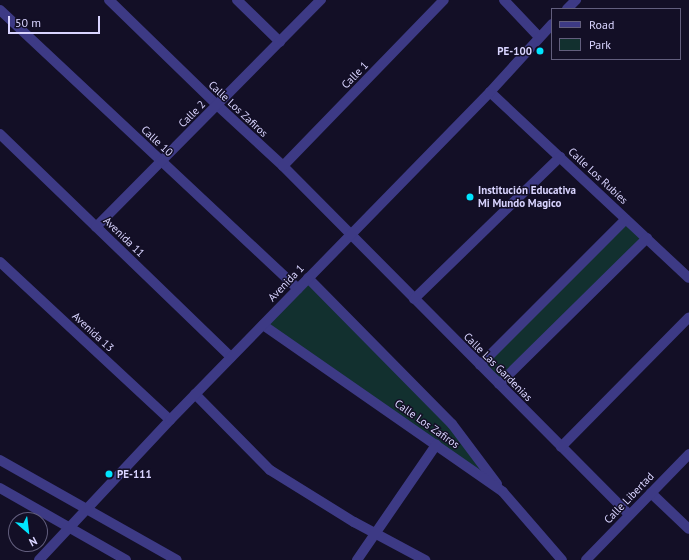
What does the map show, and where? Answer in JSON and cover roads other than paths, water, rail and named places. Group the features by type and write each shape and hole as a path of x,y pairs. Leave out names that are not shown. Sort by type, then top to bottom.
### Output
{"street":[{"name":"Calle Los Zafiros","path":"110,0 217,106 283,166 350,236"},
{"path":"236,0 280,42"},
{"name":"Calle 2","path":"96,227 321,0"},
{"name":"Calle 1","path":"283,166 444,0"},
{"path":"504,0 539,37"},
{"path":"568,8 576,0"},
{"name":"Calle 10","path":"2,17 161,161 298,289"},
{"name":"Avenida 1","path":"39,560 195,394 490,92 551,25"},
{"name":"Calle Los Rubíes","path":"490,92 689,278"},
{"name":"Avenida 11","path":"0,134 231,357"},
{"path":"414,299 560,157"},
{"path":"480,365 626,219"},
{"name":"Calle Las Gardenias","path":"350,236 629,515"},
{"path":"499,384 646,238"},
{"name":"Avenida 13","path":"0,262 170,420"},
{"path":"308,278 452,424 504,492"},
{"path":"561,447 689,317"},
{"name":"Calle Los Zafiros","path":"263,325 504,492 562,560"},
{"path":"195,394 270,470 376,535 425,560"},
{"path":"357,560 376,535 436,445"},
{"name":"Calle Libertad","path":"586,560 689,454"},
{"path":"0,460 177,560"},
{"path":"0,488 126,560"},
{"path":"651,493 689,529"}],"place":[{"name":"PE-100","path":"540,51"},
{"name":"Institución Educativa Mi Mundo Magico","path":"470,197"},
{"name":"PE-111","path":"109,474"}]}
